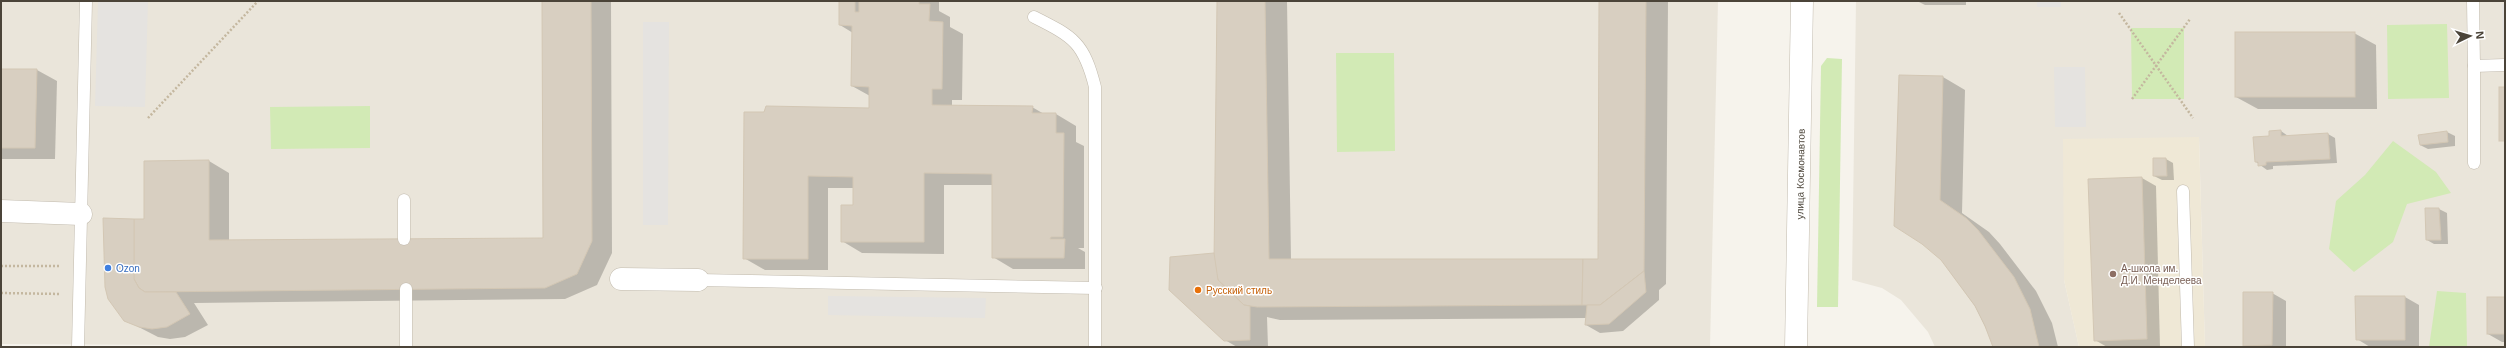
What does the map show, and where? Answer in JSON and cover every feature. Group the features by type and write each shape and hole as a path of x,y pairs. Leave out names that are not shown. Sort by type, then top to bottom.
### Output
{"street":[{"name":"улица Космонавтов","path":"1796,347 1802,1"},
{"path":"1,211 81,214"},
{"path":"621,279 698,280"}],"lane":[{"path":"78,347 86,1"},
{"path":"2473,1 2474,163"},
{"path":"1034,18 1063,32 1077,43 1089,62 1095,87 1095,347"},
{"path":"2474,66 2505,65"},
{"path":"2183,191 2188,347"},
{"path":"404,200 404,239"},
{"path":"698,280 1096,288"},
{"path":"406,289 406,347"}],"path":[{"path":"148,118 258,1"},
{"path":"2119,12 2193,118"},
{"path":"2132,99 2190,19"},
{"path":"1,266 80,266"},
{"path":"1,293 79,295"}],"shaded area":[{"path":"1,1 1718,1 1710,347 522,347 1,344"},
{"path":"98,1 148,1 145,107 95,106"},
{"path":"1856,1 2505,1 2505,347 2205,347 2199,137 2064,280 2079,347 1935,347 1928,332 1901,300 1882,288 1852,280"},
{"path":"2037,1 2061,1 2061,7 2037,7"},
{"path":"2502,4 2505,4 2505,51 2503,51"},
{"path":"643,22 669,22 668,225 643,225"},
{"path":"2054,67 2085,67 2086,127 2055,127"},
{"path":"2199,137 2205,347 2079,347 2064,280 2063,139"},
{"path":"828,296 986,298 985,318 828,315"}],"green space":[{"path":"2447,24 2449,98 2388,99 2387,25"},
{"path":"2131,28 2184,28 2184,99 2132,99"},
{"path":"1336,53 1394,53 1395,151 1337,152"},
{"path":"1827,58 1842,59 1838,307 1817,307 1821,66"},
{"path":"370,106 370,148 271,149 270,107"},
{"path":"2393,141 2436,172 2451,193 2407,204 2393,242 2354,272 2329,249 2336,201 2365,175"},
{"path":"2437,291 2466,293 2467,347 2429,347"}],"building":[{"path":"542,1 591,1 592,241 577,274 545,288 145,292 139,288 134,279 134,219 144,219 144,161 209,160 209,240 543,238"},
{"path":"839,1 855,1 855,12 859,12 859,1 919,1 919,4 930,4 929,21 943,22 942,89 932,89 932,105 1033,106 1032,113 1056,113 1056,133 1064,133 1063,237 1051,237 1050,239 1065,239 1064,258 992,258 992,174 924,173 924,242 841,242 841,205 853,205 853,177 808,176 808,259 743,259 744,112 764,112 766,106 869,108 869,87 851,86 852,26 839,25"},
{"path":"1217,1 1265,1 1269,259 1583,259 1582,305 1257,307 1244,305 1218,280 1214,263"},
{"path":"1599,1 1646,1 1644,271 1600,305 1582,305 1583,259 1598,259"},
{"path":"2235,32 2355,32 2355,97 2235,97"},
{"path":"1,69 37,69 35,148 1,148"},
{"path":"1899,75 1943,76 1940,200 1966,218 1978,230 2014,277 2030,309 2039,347 1993,347 1975,306 1941,260 1922,244 1894,226"},
{"path":"2499,87 2505,87 2505,141 2499,141"},
{"path":"2281,130 2281,136 2328,133 2330,159 2266,162 2266,165 2258,166 2258,162 2255,162 2253,137 2269,136 2269,131"},
{"path":"2447,131 2448,142 2420,145 2418,135"},
{"path":"2153,158 2166,158 2167,176 2153,176"},
{"path":"2142,177 2147,339 2094,341 2088,179"},
{"path":"2425,208 2439,208 2441,240 2426,240"},
{"path":"103,218 134,219 134,279 139,288 145,292 176,292 190,314 167,327 152,329 139,327 124,321 108,299 105,287"},
{"path":"1214,253 1218,280 1244,305 1250,306 1250,340 1224,341 1169,290 1170,257"},
{"path":"1644,271 1646,292 1609,324 1585,325 1587,305 1600,305"},
{"path":"2243,292 2273,292 2272,345 2243,346"},
{"path":"2355,296 2405,296 2405,340 2356,340"},
{"path":"2487,297 2505,297 2505,334 2487,334"}],"place":[{"name":"Ozon","path":"108,268"},
{"name":"А-школа им. Д.И. Менделеева","path":"2113,274"},
{"name":"Русский стиль","path":"1198,290"}]}
